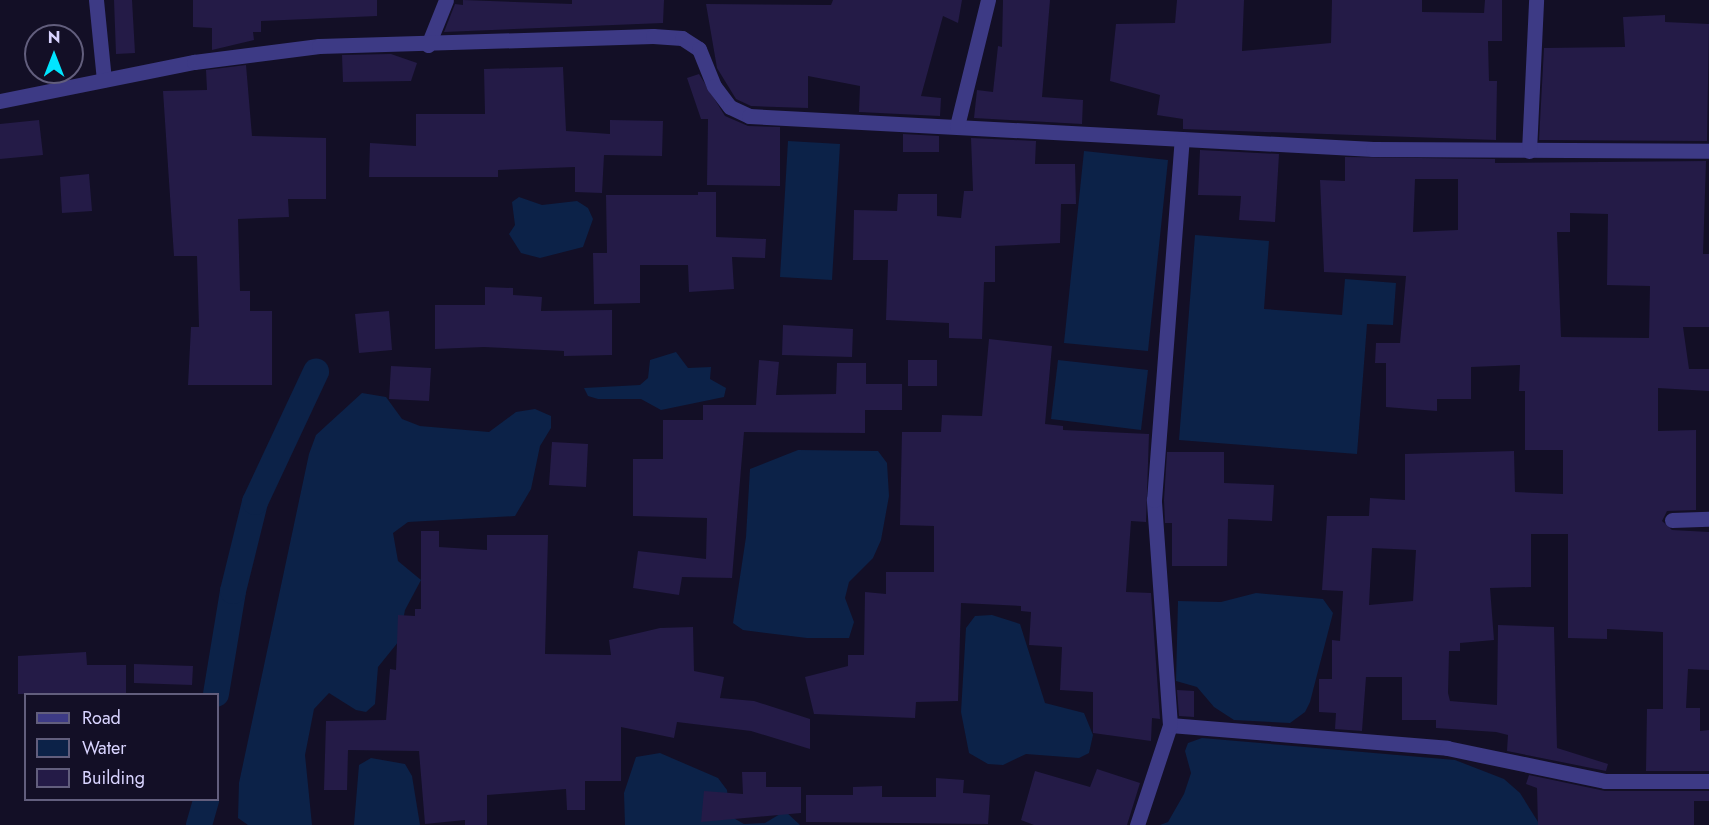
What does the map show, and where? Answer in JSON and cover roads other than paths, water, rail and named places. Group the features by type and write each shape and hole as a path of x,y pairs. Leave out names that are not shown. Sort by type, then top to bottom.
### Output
{"street":[{"path":"96,0 104,80"},
{"path":"428,45 446,0"},
{"path":"957,126 988,0"},
{"path":"1529,152 1536,0"},
{"path":"0,101 194,62 319,46 682,38 699,49 714,86 730,107 749,116 1182,139 1529,152 1709,152"},
{"path":"1137,825 1170,725 1154,500 1182,139"},
{"path":"1672,520 1709,519"},
{"path":"1170,725 1447,748 1605,781 1709,781"}],"water":[{"path":"788,141 840,144 832,280 780,277"},
{"path":"1084,151 1168,160 1148,351 1064,343"},
{"path":"519,197 542,205 577,201 588,208 593,219 583,247 540,258 521,253 509,234 515,225 512,202"},
{"path":"1195,235 1269,241 1264,309 1342,315 1345,279 1396,283 1393,325 1367,324 1357,454 1179,440"},
{"path":"676,352 688,368 711,367 710,379 726,388 724,397 661,410 641,399 598,399 588,396 584,388 640,385 648,378 650,360"},
{"path":"1058,360 1148,370 1141,430 1051,419"},
{"path":"362,393 386,397 402,419 420,426 489,432 516,412 535,409 551,416 551,428 540,446 531,489 515,516 408,522 393,533 398,561 421,580 405,610 399,641 378,667 375,704 366,712 356,710 329,693 314,709 305,755 312,825 248,825 238,818 239,783 309,454 316,435"},
{"path":"798,450 878,451 887,463 889,496 881,540 873,558 849,582 845,598 854,622 849,638 807,638 743,630 733,623 746,537 750,469"},
{"path":"1256,593 1323,599 1333,613 1310,702 1305,712 1290,723 1234,720 1214,707 1197,687 1176,681 1178,601 1221,602"},
{"path":"992,615 1020,624 1045,703 1084,713 1093,735 1089,753 1079,758 1026,754 1003,765 988,764 969,753 961,712 966,628 975,616"},
{"path":"1202,738 1455,760 1504,779 1520,793 1540,825 1160,825 1168,822 1184,794 1191,773 1185,751 1188,743"},
{"path":"660,753 718,778 727,790 730,816 744,824 765,823 785,811 800,825 625,825 624,793 636,757"},
{"path":"371,758 405,764 412,776 420,825 354,825 359,765"}],"waterway":[{"path":"216,693 233,591 255,502 316,372"},
{"path":"199,825 206,801"}]}
